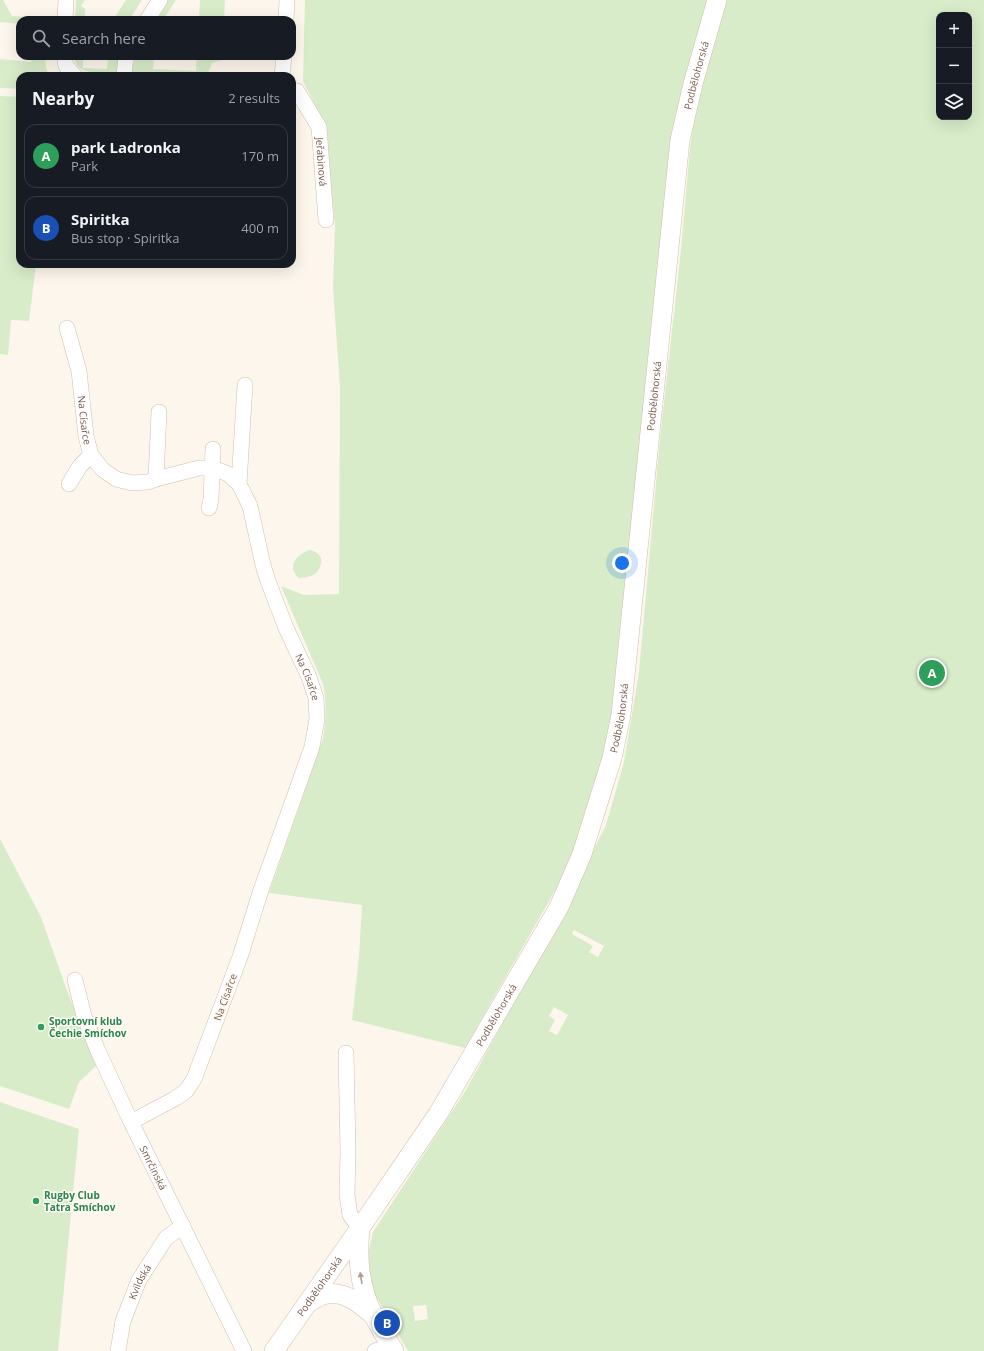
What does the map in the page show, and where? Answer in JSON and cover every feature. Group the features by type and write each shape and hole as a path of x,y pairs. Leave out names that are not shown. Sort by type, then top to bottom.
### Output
{"street":[{"path":"65,16 66,0"},
{"path":"150,16 160,0"},
{"path":"286,16 287,0"},
{"name":"Podbělohorská","path":"274,1351 327,1277 438,1114 559,907 582,854 604,788 621,715 680,140 693,84 717,0"},
{"path":"65,60 66,66 71,72"},
{"path":"124,72 126,60"},
{"path":"282,72 284,60"},
{"name":"Jeřabinová","path":"296,91 319,127 326,220"},
{"name":"Na Císařce","path":"67,328 79,371 86,436 91,455 102,469 116,479 132,483 148,482 200,468 213,468 228,474 239,484 250,506 268,581 286,628 309,677 316,698 317,719 312,746 261,890 240,956 194,1079 186,1091 176,1098 131,1122"},
{"path":"239,484 245,385"},
{"path":"156,479 159,412"},
{"path":"209,508 214,449"},
{"path":"69,484 80,466 91,455"},
{"name":"Smrčinská","path":"74,980 84,1016 98,1051 131,1122 244,1351"},
{"path":"346,1053 348,1151 347,1194 350,1215 360,1228 358,1247 363,1288 387,1349"},
{"name":"Kvildská","path":"118,1351 123,1321 139,1280 166,1238 183,1226"},
{"path":"327,1277 335,1294"},
{"path":"305,1306 319,1296 335,1294 357,1302 373,1315"}],"green space":[{"path":"0,0 3,0 12,16 16,16 16,24 0,22"},
{"path":"76,0 85,0 81,6 85,9 85,16 75,16"},
{"path":"126,0 142,0 132,16 116,16"},
{"path":"168,0 176,0 166,16 157,16"},
{"path":"200,0 225,0 224,16 199,16"},
{"path":"305,0 708,0 695,48 615,709 584,827 564,875 465,1048 352,1020 359,957 362,905 269,893 323,739 326,705 323,684 281,586 304,595 339,594 340,388 333,288 335,225 325,125 303,81"},
{"path":"727,0 984,0 984,1351 408,1351 375,1295 371,1282 368,1255 373,1232 466,1090 561,916 606,825 624,762 639,672 660,439 681,250 695,109","holes":["574,930 604,946 598,957 589,952 593,946 572,934","554,1007 568,1015 557,1035 549,1031 555,1020 549,1016","426,1305 428,1319 415,1321 413,1306"]},
{"path":"0,59 31,62 31,60 45,60 48,72 16,72 16,89 0,88"},
{"path":"75,60 83,60 83,68 107,69 108,60 118,60 117,72 90,72 79,67"},
{"path":"135,60 154,60 153,69 196,71 197,60 222,60 212,63 209,72 130,72"},
{"path":"0,96 16,97 16,268 36,268 29,321 11,320 8,355 0,354"},
{"path":"309,550 314,551 320,556 320,566 315,574 299,578 293,570 294,562 300,555"},
{"name":"Sportovní klub Čechie Smíchov","path":"0,839 41,917 66,988 97,1065 79,1082 69,1109 0,1086"},
{"name":"Rugby Club Tatra Smíchov","path":"0,1102 79,1129 58,1351 0,1351"}],"place":[{"name":"park Ladronka","path":"932,673"},
{"name":"Sportovní klub Čechie Smíchov","path":"41,1027"},
{"name":"Rugby Club Tatra Smíchov","path":"36,1201"},
{"name":"Spiritka","path":"387,1323"}]}
